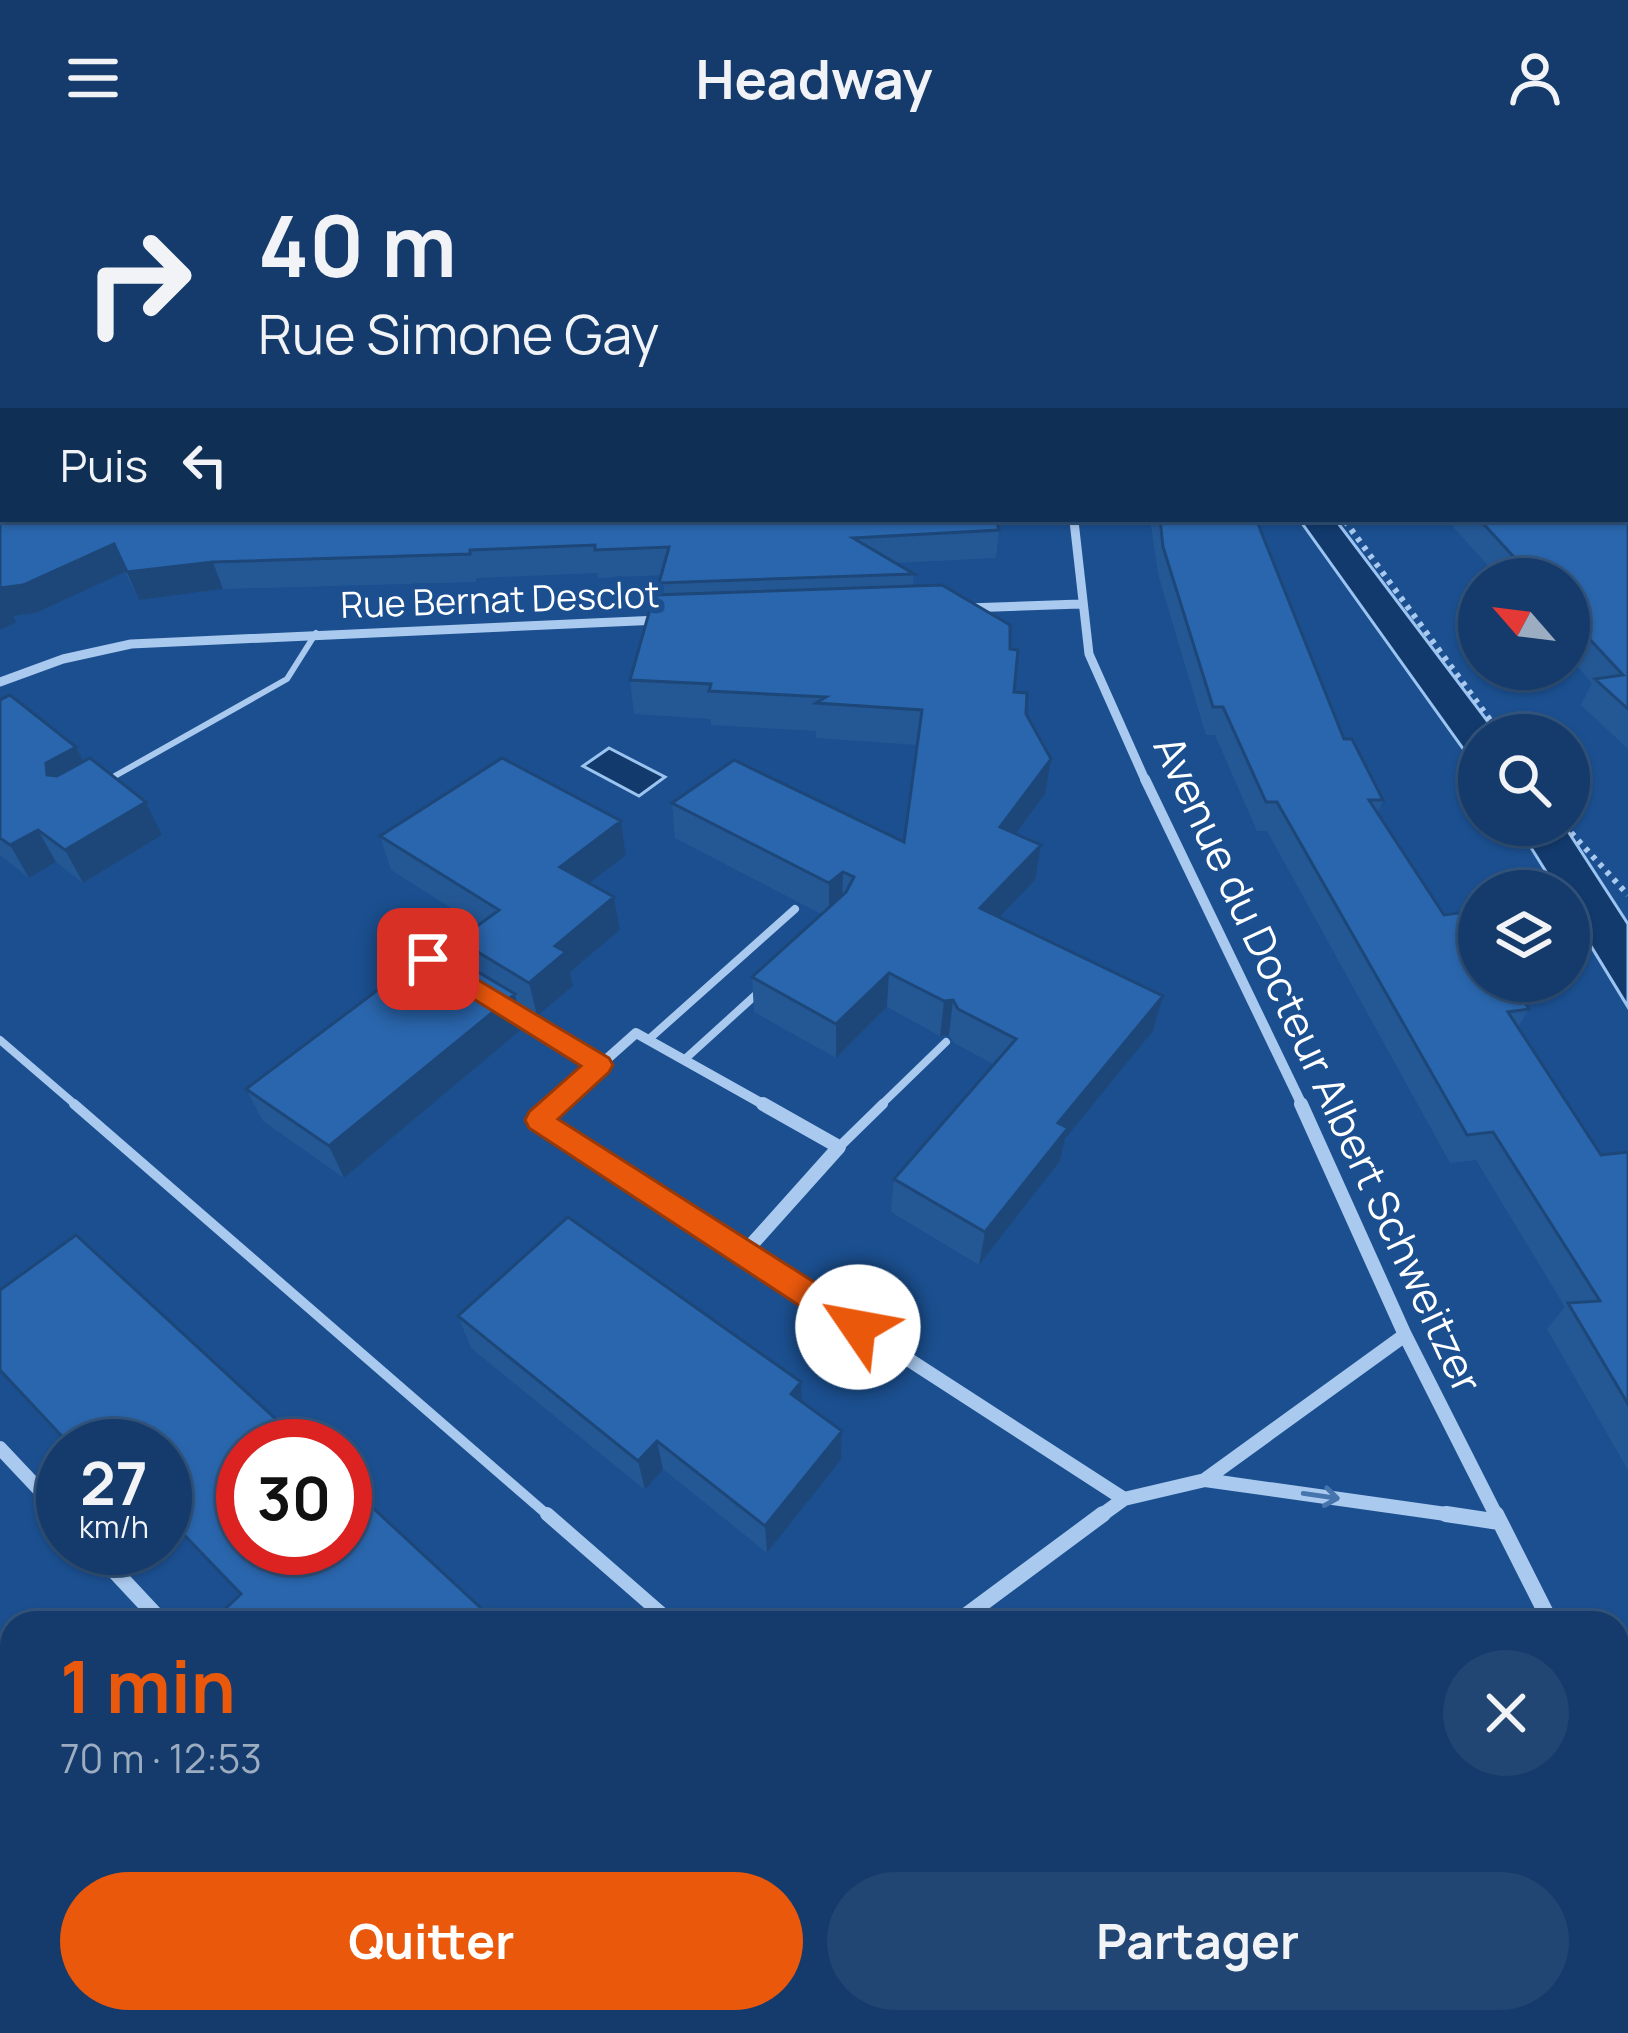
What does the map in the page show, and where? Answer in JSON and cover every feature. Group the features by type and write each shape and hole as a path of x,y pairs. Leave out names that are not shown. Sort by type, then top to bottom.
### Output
{"street":[{"name":"Avenue du Docteur Albert Schweitzer","path":"1074,522 1089,655 1108,704 1270,1035 1405,1335 1545,1611"},
{"path":"961,609 1080,604"},
{"name":"Rue Bernat Desclot","path":"0,682 63,659 131,644 674,620"},
{"path":"744,1253 838,1147 636,1033 538,1120 1124,1499"},
{"path":"1205,1480 1405,1335"},
{"path":"0,1448 36,1486"},
{"path":"972,1611 1124,1499 1205,1480 1499,1522"},
{"path":"118,1575 152,1611"}],"lane":[{"path":"90,790 286,679 316,633"},
{"path":"649,1040 795,910"},
{"path":"447,971 428,959 451,926"},
{"path":"684,1060 764,988"},
{"path":"504,1006 600,1065"},
{"path":"0,1040 658,1611"},
{"path":"838,1147 946,1042"}],"path":[{"path":"1345,522 1486,714"},
{"path":"1583,846 1628,895"}],"water":[{"path":"1301,522 1337,522 1458,682 1458,690 1464,690 1482,714 1458,714 1458,742"},
{"path":"609,748 665,777 639,796 583,766"},
{"path":"1530,846 1578,846 1628,924 1628,1007 1590,945 1590,870 1545,870"}],"building":[{"path":"0,522 997,522 999,530 853,538 914,574 659,583 669,547 595,550 595,545 213,562 127,572 114,544 23,585 0,588"},
{"path":"1160,522 1257,522 1344,739 1352,739 1383,800 1369,800 1444,915 1458,913 1458,1002 1524,1002 1529,1009 1508,1012 1601,1155 1628,1152 1628,1404 1568,1303 1600,1301 1493,1132 1467,1135 1277,802 1266,802 1223,707 1213,707 1163,547"},
{"path":"1482,522 1628,522 1628,709 1595,679 1623,675 1590,640 1590,558 1515,558"},
{"path":"942,585 1010,625 1010,649 1018,650 1014,692 1027,693 1026,714 1051,759 1000,827 1041,845 980,908 1163,996 1058,1123 1068,1128 985,1232 894,1179 1016,1039 958,1009 953,1000 944,1001 889,973 836,1024 752,977 846,892 854,877 843,872 829,883 672,803 734,760 904,842 922,710 816,703 826,697 709,691 711,684 630,680 654,595"},
{"path":"10,695 76,747 46,763 47,775 57,776 90,758 146,802 65,850 38,830 10,845 0,838 0,700"},
{"path":"502,758 621,821 560,867 614,897 555,946 566,952 529,983 458,940 499,910 380,836"},
{"path":"443,951 515,994 329,1146 246,1089 391,980 398,984"},
{"path":"568,1217 801,1382 791,1394 842,1431 765,1526 657,1441 638,1461 458,1316"},
{"path":"76,1235 276,1419 216,1419 216,1568 192,1543 192,1419 46,1419 0,1370 0,1290"},
{"path":"372,1507 484,1611 224,1610 241,1594 223,1575 372,1575"}],"route":[{"path":"428,959 600,1065 538,1120 858,1327"}]}
